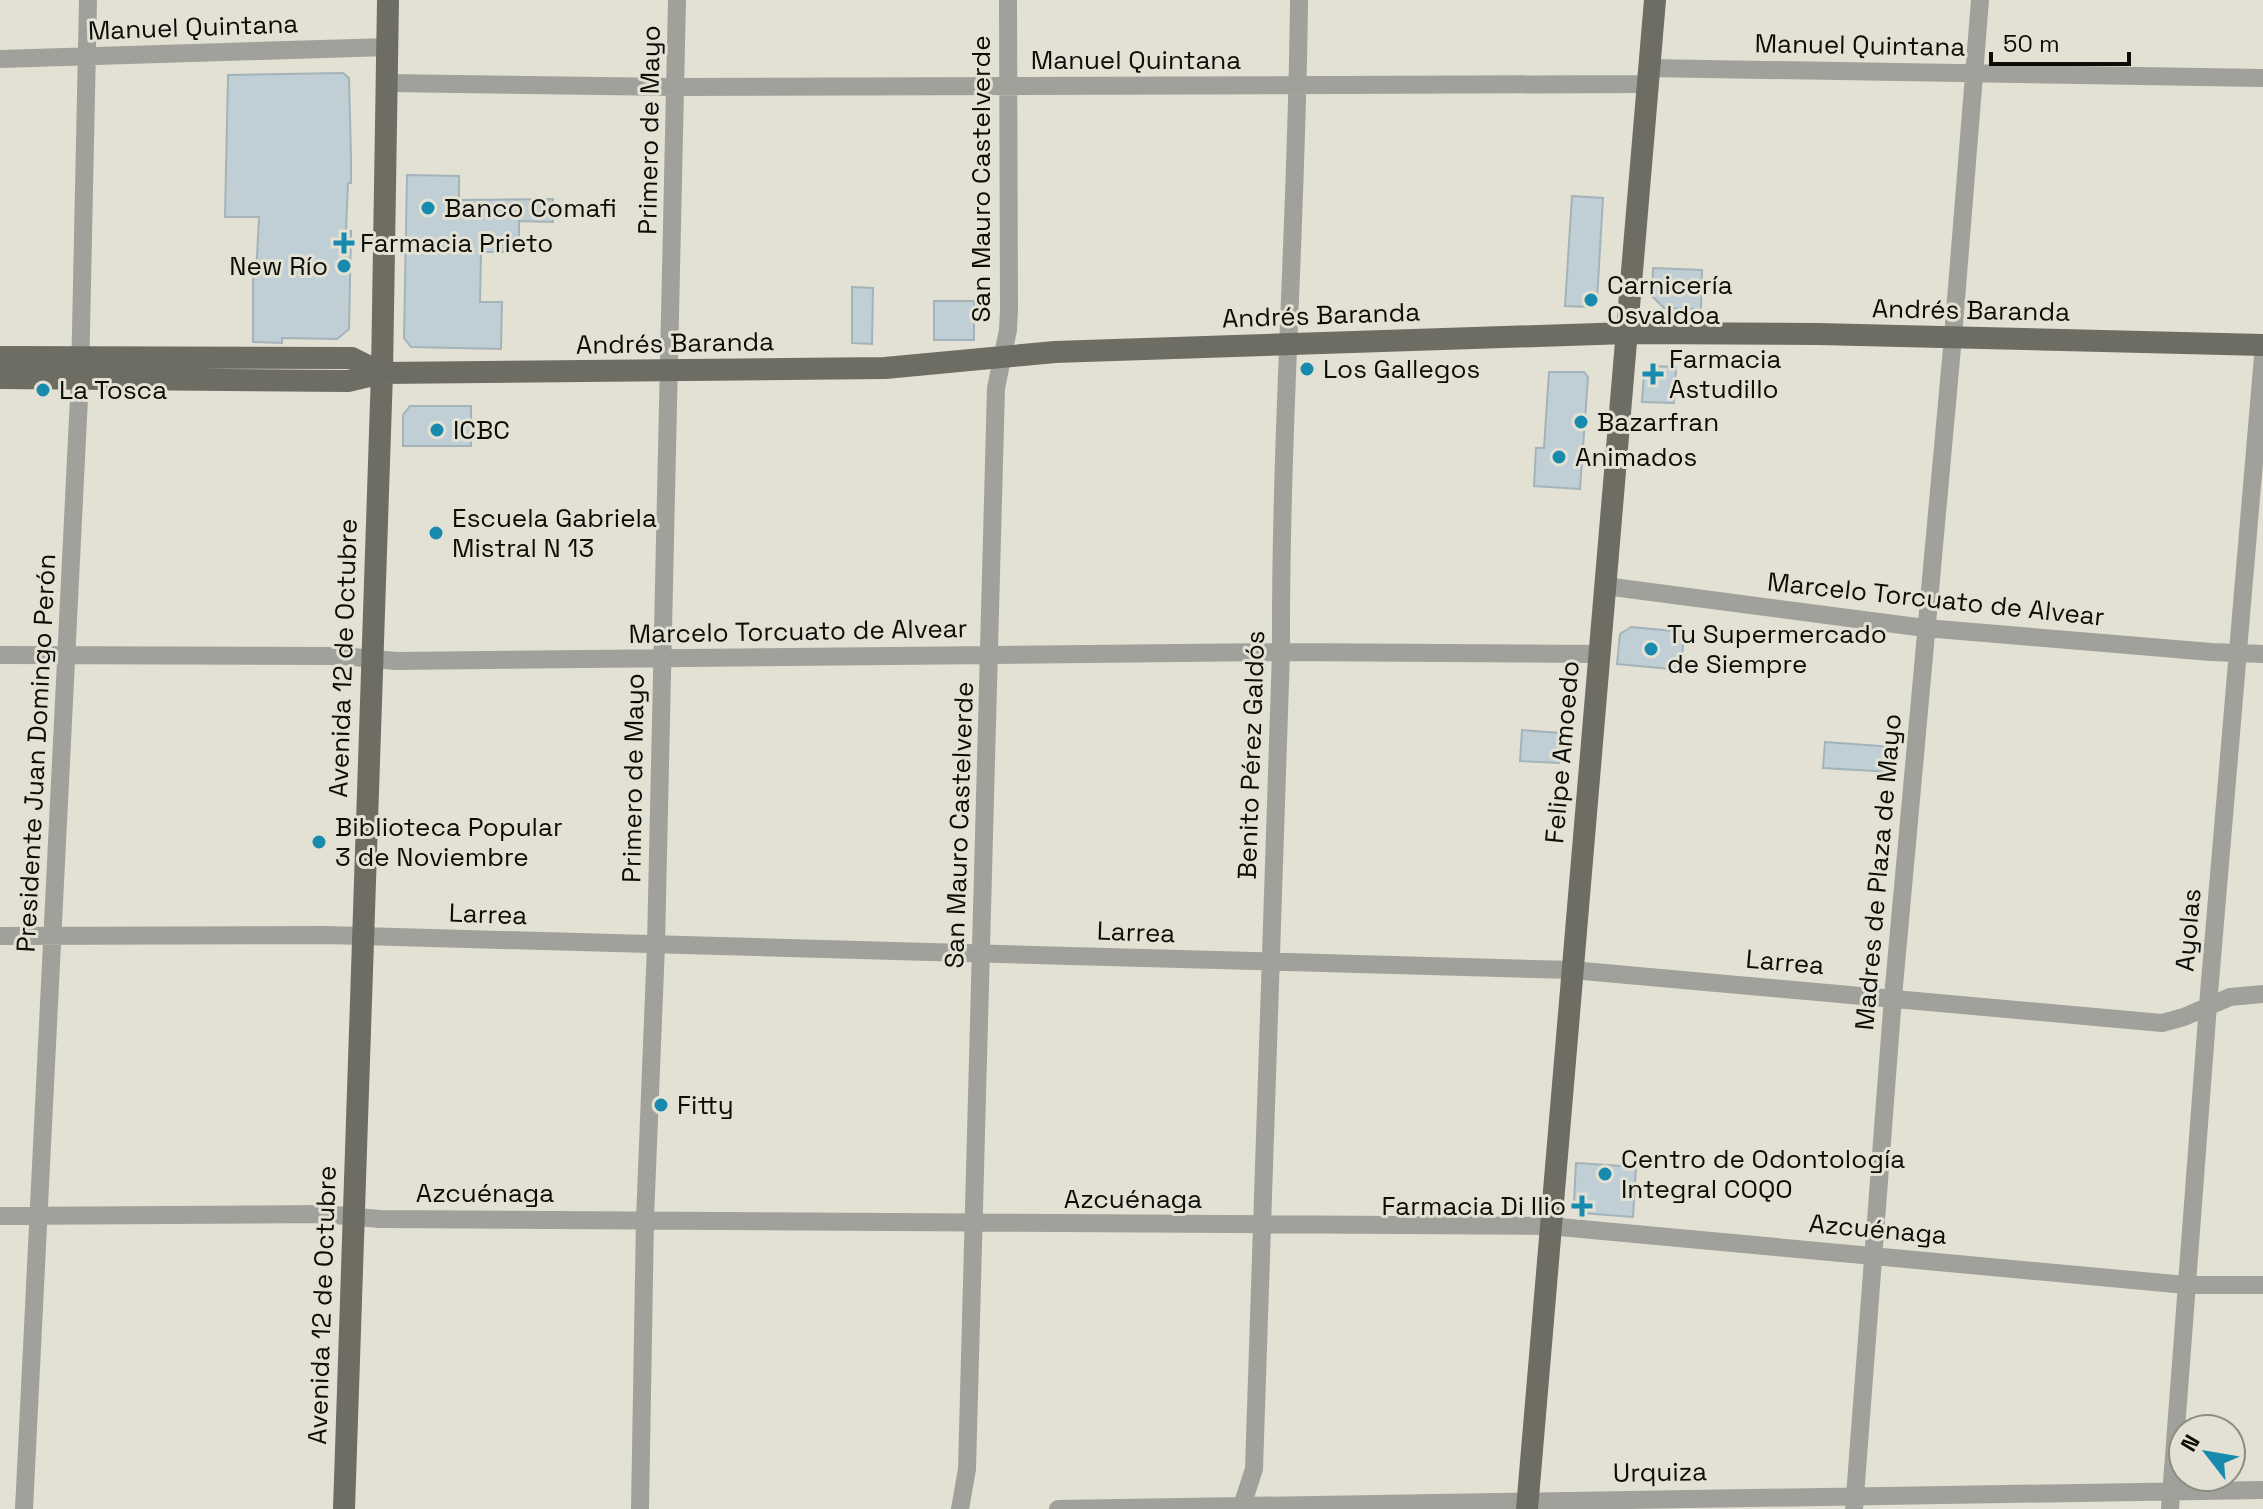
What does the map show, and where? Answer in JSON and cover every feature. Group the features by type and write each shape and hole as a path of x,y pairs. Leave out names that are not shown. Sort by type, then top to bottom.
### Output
{"main road":[{"name":"Avenida 12 de Octubre","path":"344,1509 382,373 388,0"},
{"name":"Felipe Amoedo","path":"1527,1504 1655,0"},
{"name":"Andrés Baranda","path":"0,378 80,368 352,358 382,373 885,368 1055,352 1627,333 2263,345"},
{"name":"Andrés Baranda","path":"0,357 80,368"}],"street":[{"name":"Presidente Juan Domingo Perón","path":"24,1509 80,368 88,0"},
{"name":"Primero de Mayo","path":"640,1509 677,0"},
{"name":"San Mauro Castelverde","path":"960,1509 967,1469 996,388 1009,310 1008,0"},
{"name":"Benito Pérez Galdós","path":"1242,1507 1254,1469 1281,652 1280,525 1290,343 1299,0"},
{"name":"Madres de Plaza de Mayo","path":"1854,1502 1893,997 1980,0"},
{"name":"Manuel Quintana","path":"0,59 387,47"},
{"name":"Manuel Quintana","path":"387,83 1008,87 1973,73 2263,78"},
{"name":"Ayolas","path":"2170,1500 2263,356"},
{"name":"Marcelo Torcuato de Alvear","path":"1605,586 1925,628 2263,654"},
{"name":"Marcelo Torcuato de Alvear","path":"0,655 342,656 396,661 1281,652 1598,654"},
{"name":"Larrea","path":"0,936 361,936 1572,970 2162,1023 2241,994 2263,994"},
{"name":"Azcuénaga","path":"0,1216 323,1214 353,1217 973,1224 1549,1226 2186,1285 2263,1285"},
{"name":"Urquiza","path":"1058,1509 2170,1500 2263,1490"}],"building":[{"path":"343,73 349,78 351,157 346,231 351,231 349,329 337,339 282,338 282,343 253,342 253,276 256,276 259,217 225,217 228,75"},
{"path":"407,175 459,176 459,200 553,199 553,222 519,221 519,252 481,252 480,302 502,302 501,349 411,347 404,338"},
{"path":"1572,196 1603,198 1597,300 1589,307 1565,306"},
{"path":"1653,268 1702,270 1701,309 1664,308 1652,296"},
{"path":"852,287 873,288 872,344 852,343"},
{"path":"934,301 974,301 974,340 934,340"},
{"path":"1654,366 1676,367 1674,403 1642,402 1644,372"},
{"path":"1549,372 1584,372 1588,377 1580,489 1534,486 1536,448 1544,448"},
{"name":"ICBC","path":"410,406 471,406 471,446 403,446 403,415"},
{"name":"Tu Supermercado de Siempre","path":"1631,627 1684,632 1681,670 1617,664 1620,634"},
{"path":"1522,730 1561,733 1559,763 1520,761"},
{"path":"1825,742 1893,747 1891,772 1823,768"},
{"path":"1576,1163 1636,1167 1633,1217 1582,1213 1582,1210 1576,1209"}],"place":[{"name":"Banco Comafi","path":"428,208"},
{"name":"Farmacia Prieto","path":"344,243"},
{"name":"New Río","path":"344,266"},
{"name":"Carnicería Osvaldoa","path":"1591,300"},
{"name":"Los Gallegos","path":"1307,369"},
{"name":"Farmacia Astudillo","path":"1653,374"},
{"name":"La Tosca","path":"43,390"},
{"name":"Bazarfran","path":"1581,422"},
{"name":"ICBC","path":"437,430"},
{"name":"Animados","path":"1559,457"},
{"name":"Escuela Gabriela Mistral N 13","path":"436,533"},
{"name":"Tu Supermercado de Siempre","path":"1651,649"},
{"name":"Biblioteca Popular 3 de Noviembre","path":"319,842"},
{"name":"Fitty","path":"661,1105"},
{"name":"Centro de Odontología Integral COQO","path":"1605,1174"},
{"name":"Farmacia Di Ilio","path":"1582,1206"}]}
